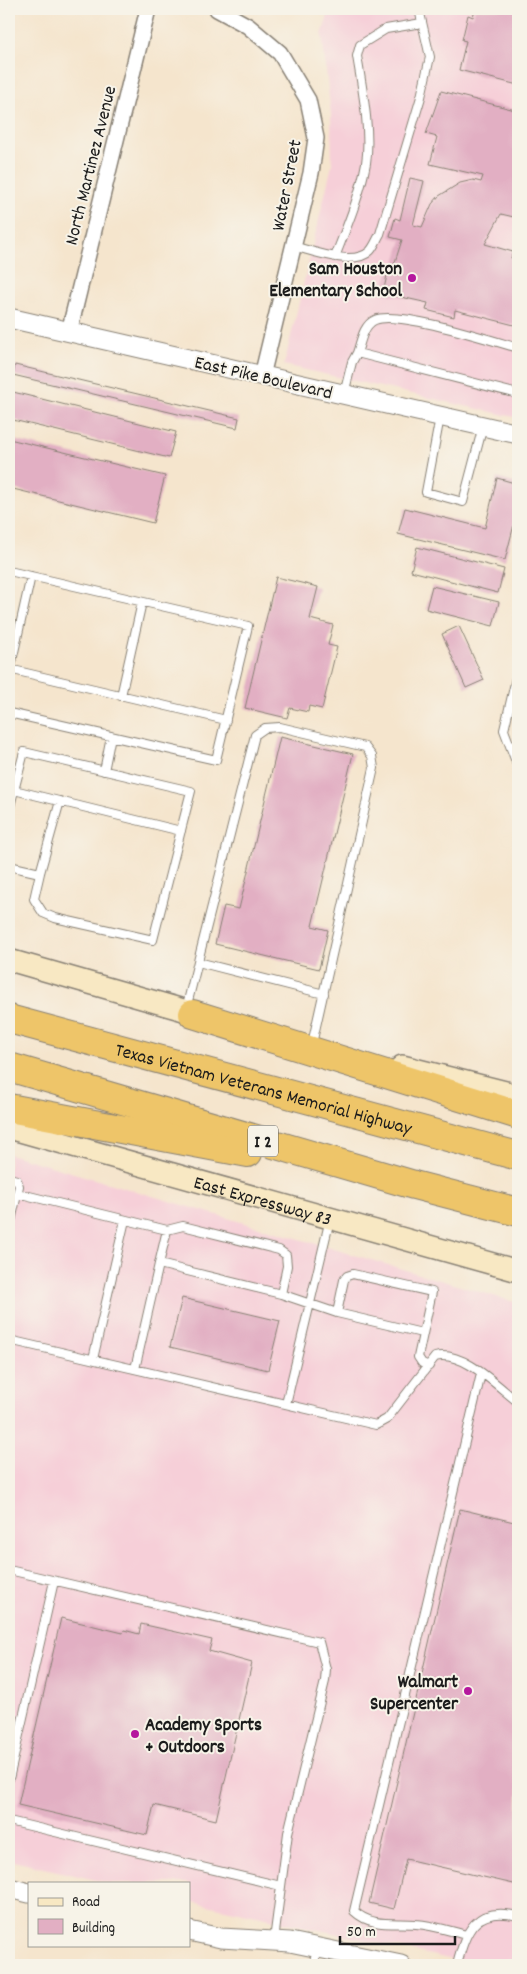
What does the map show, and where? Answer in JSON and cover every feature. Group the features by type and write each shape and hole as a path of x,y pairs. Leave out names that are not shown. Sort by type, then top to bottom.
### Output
{"highway":[{"path":"189,1012 518,1116"},
{"name":"Texas Vietnam Veterans Memorial Highway","path":"9,1019 518,1156"},
{"name":"I 2","path":"9,1067 414,1185 518,1212"},
{"path":"9,1108 414,1185"}],"main road":[{"path":"9,960 189,1012 518,1096"},
{"name":"East Expressway 83","path":"9,1128 518,1271"}],"street":[{"name":"North Martinez Avenue","path":"69,332 148,9"},
{"name":"Water Street","path":"217,9 248,26 273,46 291,68 308,100 316,138 315,156 262,376"},
{"name":"East Pike Boulevard","path":"9,318 518,434"},
{"path":"9,1888 28,1893"},
{"path":"190,1931 222,1938 274,1941 316,1956 401,1965"}],"lane":[{"path":"293,246 336,257 358,257 370,252 380,234 421,97 430,57 419,9"},
{"path":"336,257 355,206 366,162 367,138 357,56 360,45 386,29 422,23"},
{"path":"344,394 352,362 366,327 374,320 385,318 429,325 518,348"},
{"path":"357,353 518,394"},
{"path":"440,416 426,492 463,502 483,426"},
{"path":"9,571 248,626 216,760 9,713"},
{"path":"31,576 9,669 226,720"},
{"path":"121,696 142,602"},
{"path":"518,670 504,730 518,767"},
{"path":"189,1012 198,962 255,735 265,728 280,727 365,747 372,756 374,768 312,1044"},
{"path":"104,770 112,736"},
{"path":"9,810 24,752 191,791 152,940 56,918 43,913 34,899 60,801"},
{"path":"14,790 181,831"},
{"path":"9,866 40,873"},
{"path":"198,962 324,994"},
{"path":"9,1178 17,1180 19,1186 9,1229"},
{"path":"17,1193 167,1230 183,1226 279,1250 286,1255 287,1266 281,1294"},
{"path":"286,1404 330,1218"},
{"path":"93,1359 125,1220"},
{"path":"135,1369 167,1230"},
{"path":"159,1264 281,1294 310,1302 337,1313 422,1333"},
{"path":"337,1313 344,1280 347,1276 353,1274 432,1292 418,1357 422,1363 429,1366"},
{"path":"9,1340 376,1425 387,1419 435,1358 444,1355 454,1356 518,1402"},
{"path":"466,1935 418,1924 375,1922 362,1919 354,1911 481,1374"},
{"path":"9,1570 319,1642 326,1669 325,1681 288,1832 274,1941"},
{"path":"9,1779 54,1581"},
{"path":"9,1821 281,1886"},
{"path":"457,1965 466,1935 472,1923 487,1916 509,1914 518,1916"}],"shaded area":[{"name":"Sam Houston Elementary School","path":"330,9 518,9 518,418 284,365 332,165 331,115 322,35"},
{"path":"9,1154 518,1303 518,1965 476,1965 190,1901 190,1882 105,1882 9,1860"}],"building":[{"path":"475,9 518,9 518,85 459,70 466,41 462,40 468,15 473,17"},
{"path":"441,91 515,110 518,99 518,218 501,214 485,244 513,252 511,258 518,260 518,326 455,310 454,317 426,310 428,303 383,293 388,271 394,265 402,240 390,237 395,218 400,220 410,178 424,181 413,225 422,227 432,204 439,196 460,183 473,180 481,182 483,176 430,164 437,137 426,134"},
{"path":"15,365 239,418 237,428 13,375"},
{"path":"9,391 176,432 169,458 9,419"},
{"path":"9,439 165,476 153,523 9,488"},
{"path":"497,478 518,484 518,509 505,560 398,534 405,508 485,528"},
{"path":"417,547 504,569 498,593 411,571"},
{"path":"276,577 318,587 310,619 333,625 328,645 337,647 322,709 309,706 308,712 290,708 287,718 245,708"},
{"path":"432,586 499,602 493,626 426,609"},
{"path":"459,626 484,680 466,688 442,634"},
{"path":"280,737 353,754 312,926 328,930 319,969 215,944 224,906 239,909"},
{"path":"182,1298 280,1321 268,1370 170,1347"},
{"name":"Walmart Supercenter","path":"460,1509 518,1523 518,1885 406,1859 394,1909 369,1903"},
{"name":"Academy Sports + Outdoors","path":"61,1618 123,1633 124,1630 139,1634 141,1624 212,1640 209,1651 252,1663 216,1820 154,1805 147,1835 18,1805"}],"place":[{"name":"Sam Houston Elementary School","path":"412,278"},
{"name":"Walmart Supercenter","path":"468,1691"},
{"name":"Academy Sports + Outdoors","path":"135,1734"}]}
